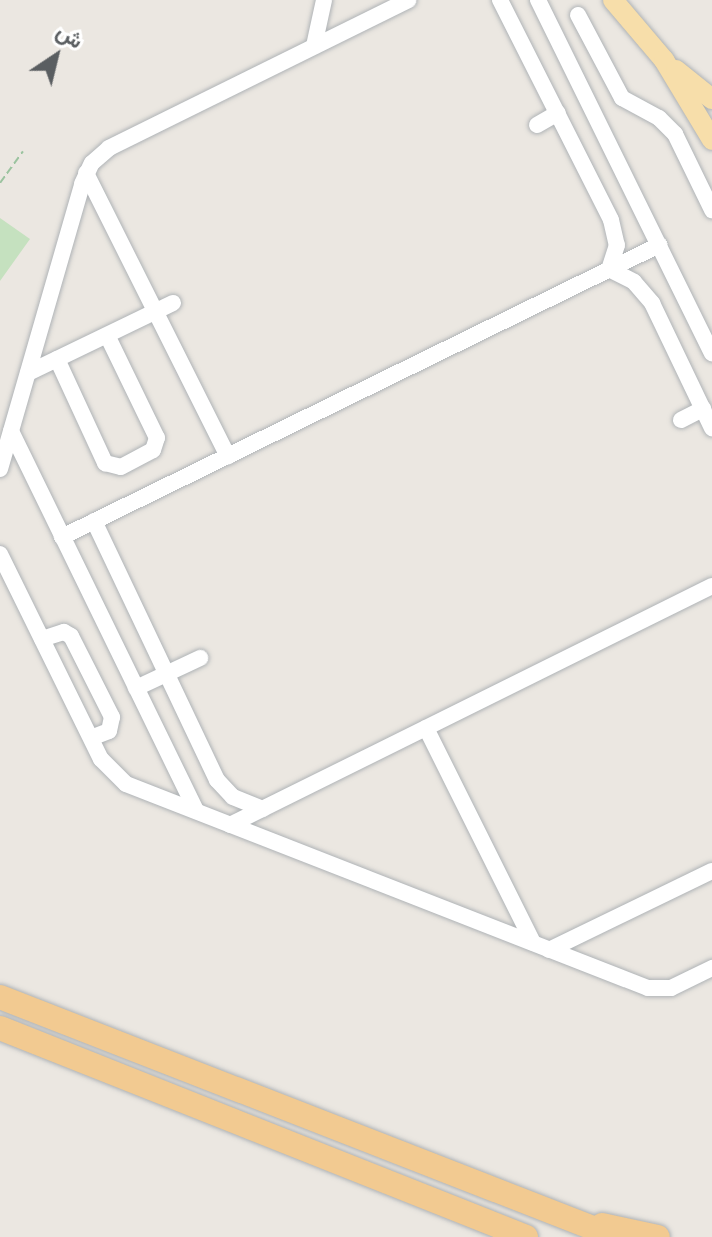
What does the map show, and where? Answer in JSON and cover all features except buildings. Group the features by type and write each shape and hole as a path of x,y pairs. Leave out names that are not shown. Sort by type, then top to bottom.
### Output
{"highway":[{"path":"0,997 616,1237"},
{"path":"0,1028 519,1235"},
{"path":"576,1221 658,1237"}],"main road":[{"path":"616,1 664,60 712,140"},
{"path":"664,60 712,99"}],"lane":[{"path":"314,46 324,0"},
{"path":"0,469 86,173 109,148 408,0"},
{"path":"500,0 616,232 609,269"},
{"path":"538,0 712,354"},
{"path":"578,15 622,98 659,118 675,134 712,210"},
{"path":"537,125 558,113"},
{"path":"86,173 228,456"},
{"path":"62,537 659,245"},
{"path":"609,269 644,292 712,428"},
{"path":"28,373 173,303"},
{"path":"57,359 105,463 121,467 153,450 157,438 107,335"},
{"path":"681,420 703,409"},
{"path":"11,431 196,811"},
{"path":"94,521 217,780 233,797 263,809"},
{"path":"0,554 91,738 118,779 655,989 712,968"},
{"path":"230,825 712,586"},
{"path":"42,639 64,632 71,636 112,717 112,728 91,738"},
{"path":"136,688 200,658"},
{"path":"426,728 533,943"},
{"path":"549,950 712,871"}],"path":[{"path":"0,183 23,151"}],"green space":[{"path":"0,218 30,239 0,281"}]}
